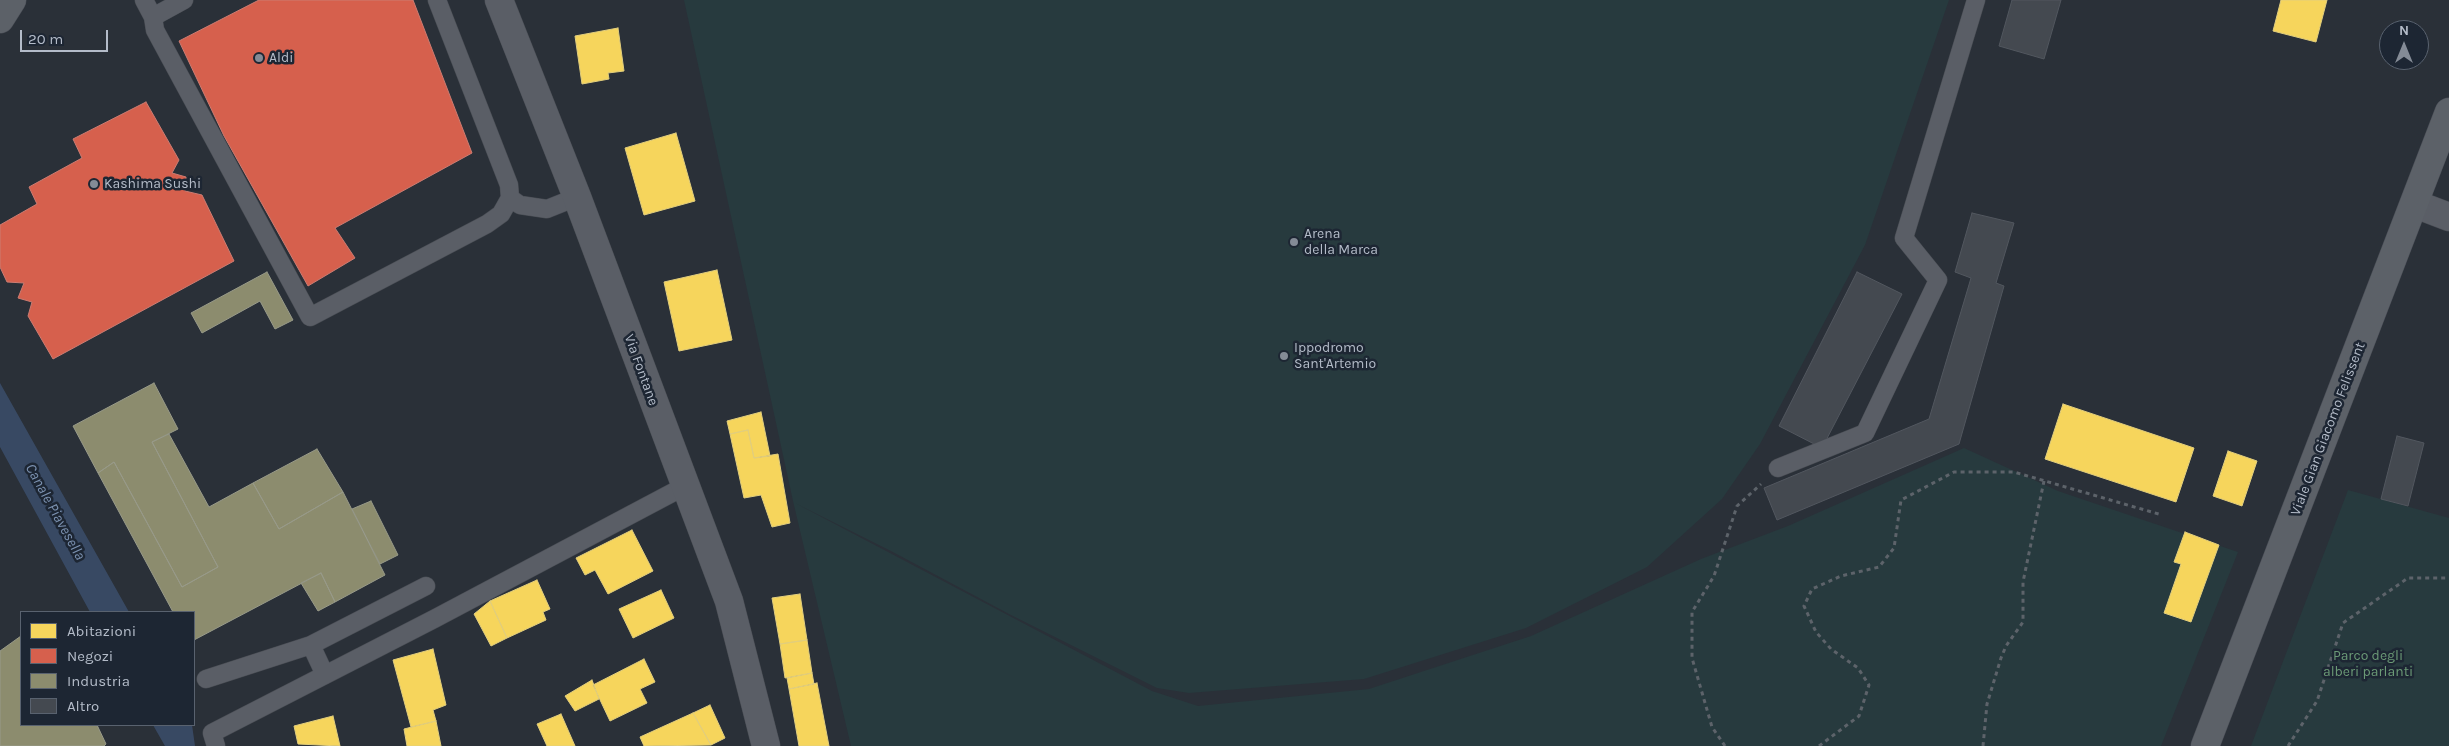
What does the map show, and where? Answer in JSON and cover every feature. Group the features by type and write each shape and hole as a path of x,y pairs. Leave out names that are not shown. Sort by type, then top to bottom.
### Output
{"main road":[{"path":"0,19 12,0"},
{"name":"Viale Gian Giacomo Felissent","path":"2206,746 2449,112"}],"street":[{"name":"Via Fontane","path":"499,0 577,197 729,601 766,746"},
{"path":"2415,204 2449,217"}],"lane":[{"path":"144,0 153,17 155,30 159,38 310,317 487,224 501,214 510,198 509,185 436,0"},
{"path":"153,17 184,0"},
{"path":"1778,468 1865,432 1938,280 1904,238 1976,0"},
{"path":"510,198 520,205 547,209 577,197"},
{"path":"216,746 212,733 325,676 685,486"},
{"path":"206,679 311,645 426,586"},
{"path":"311,645 325,676"}],"path":[{"path":"1725,746 1712,727 1692,658 1692,612 1714,576 1737,506 1778,468"},
{"path":"1819,746 1859,716 1869,685 1858,668 1831,649 1816,632 1804,606 1812,589 1841,576 1878,567 1894,548 1901,500 1954,472 2014,472 2162,515"},
{"path":"1983,746 1987,704 2001,658 2006,646 2023,622 2023,582 2044,481"},
{"path":"2288,746 2317,701 2343,623 2408,578 2449,578"}],"green space":[{"name":"Ippodromo Sant'Artemio","path":"684,0 1949,0 1865,245 1760,444 1722,499 1647,567 1526,628 1364,679 1189,693 1157,688 795,503 1152,691 1198,706 1369,689 1531,636 1701,559 1788,526 1964,448 2058,491 2238,552 2161,746 851,746 793,501"},
{"name":"Parco degli alberi parlanti","path":"2348,490 2449,518 2449,746 2251,746"}],"water":[{"name":"Canale Piavesella","path":"0,383 128,611 89,611 0,447"},
{"path":"154,726 192,726 195,746 165,746"}],"building: Abitazioni":[{"path":"2281,0 2327,0 2316,42 2273,31"},
{"path":"618,28 624,71 608,73 609,79 582,84 575,36"},
{"path":"676,133 695,201 644,215 625,148"},
{"path":"717,270 732,340 679,351 664,282"},
{"path":"2063,404 2194,448 2176,502 2045,459"},
{"path":"761,412 770,456 754,458 748,430 730,434 727,421"},
{"path":"748,430 754,458 778,454 790,523 772,527 761,495 744,498 730,434"},
{"path":"2228,451 2257,461 2242,506 2213,496"},
{"path":"632,530 653,571 608,594 595,570 585,575 576,558"},
{"path":"2185,532 2219,545 2191,622 2164,613 2181,564 2174,562"},
{"path":"537,580 550,609 543,612 546,620 507,638 490,601"},
{"path":"661,590 674,618 633,638 619,609"},
{"path":"800,594 807,640 780,644 772,598"},
{"path":"490,601 507,638 491,646 474,614"},
{"path":"807,640 812,673 785,678 780,644"},
{"path":"433,649 446,705 433,710 436,721 411,727 393,660"},
{"path":"644,659 655,682 640,689 647,703 610,721 593,685"},
{"path":"812,673 814,684 789,689 787,678"},
{"path":"592,680 599,699 575,711 565,696"},
{"path":"817,683 829,746 799,746 789,689"},
{"path":"710,705 725,738 711,745 693,713"},
{"path":"693,713 711,745 644,746 640,737"},
{"path":"561,714 575,746 547,746 537,724"},
{"path":"333,716 340,746 298,744 294,726"},
{"path":"436,721 441,746 407,746 404,729"}],"building: Negozi":[{"path":"259,0 413,0 472,153 335,228 355,258 308,286 224,136 179,41"},
{"path":"146,102 179,160 172,173 186,177 185,191 202,195 234,261 53,359 28,316 32,302 18,298 24,283 7,282 0,267 0,225 37,204 29,187 82,158 73,139"}],"building: Industria":[{"path":"267,272 293,320 275,329 260,301 202,333 191,313"},
{"path":"154,383 178,429 152,442 218,567 182,587 114,462 98,473 73,426"},
{"path":"169,434 209,507 253,483 279,529 343,492 385,575 335,602 321,573 195,639 195,611 172,611 98,473 114,462 182,587 218,567 152,442"},
{"path":"317,449 343,492 279,529 253,483"},
{"path":"371,501 398,555 380,564 352,509"},
{"path":"321,573 335,602 318,611 301,583"},
{"path":"20,637 20,726 97,726 106,744 104,746 0,746 0,651"}],"building: Altro":[{"path":"2012,0 2061,0 2044,59 1999,46"},
{"path":"1972,213 2014,223 1996,283 2004,286 1959,444 1777,520 1764,488 1929,419 1971,278 1955,272"},
{"path":"1857,272 1902,294 1822,448 1779,426"},
{"path":"2397,436 2424,443 2408,506 2381,499"}],"place":[{"name":"Aldi","path":"259,58"},
{"name":"Kashima Sushi","path":"94,184"},
{"name":"Arena della Marca","path":"1294,242"},
{"name":"Ippodromo Sant'Artemio","path":"1284,356"}]}
